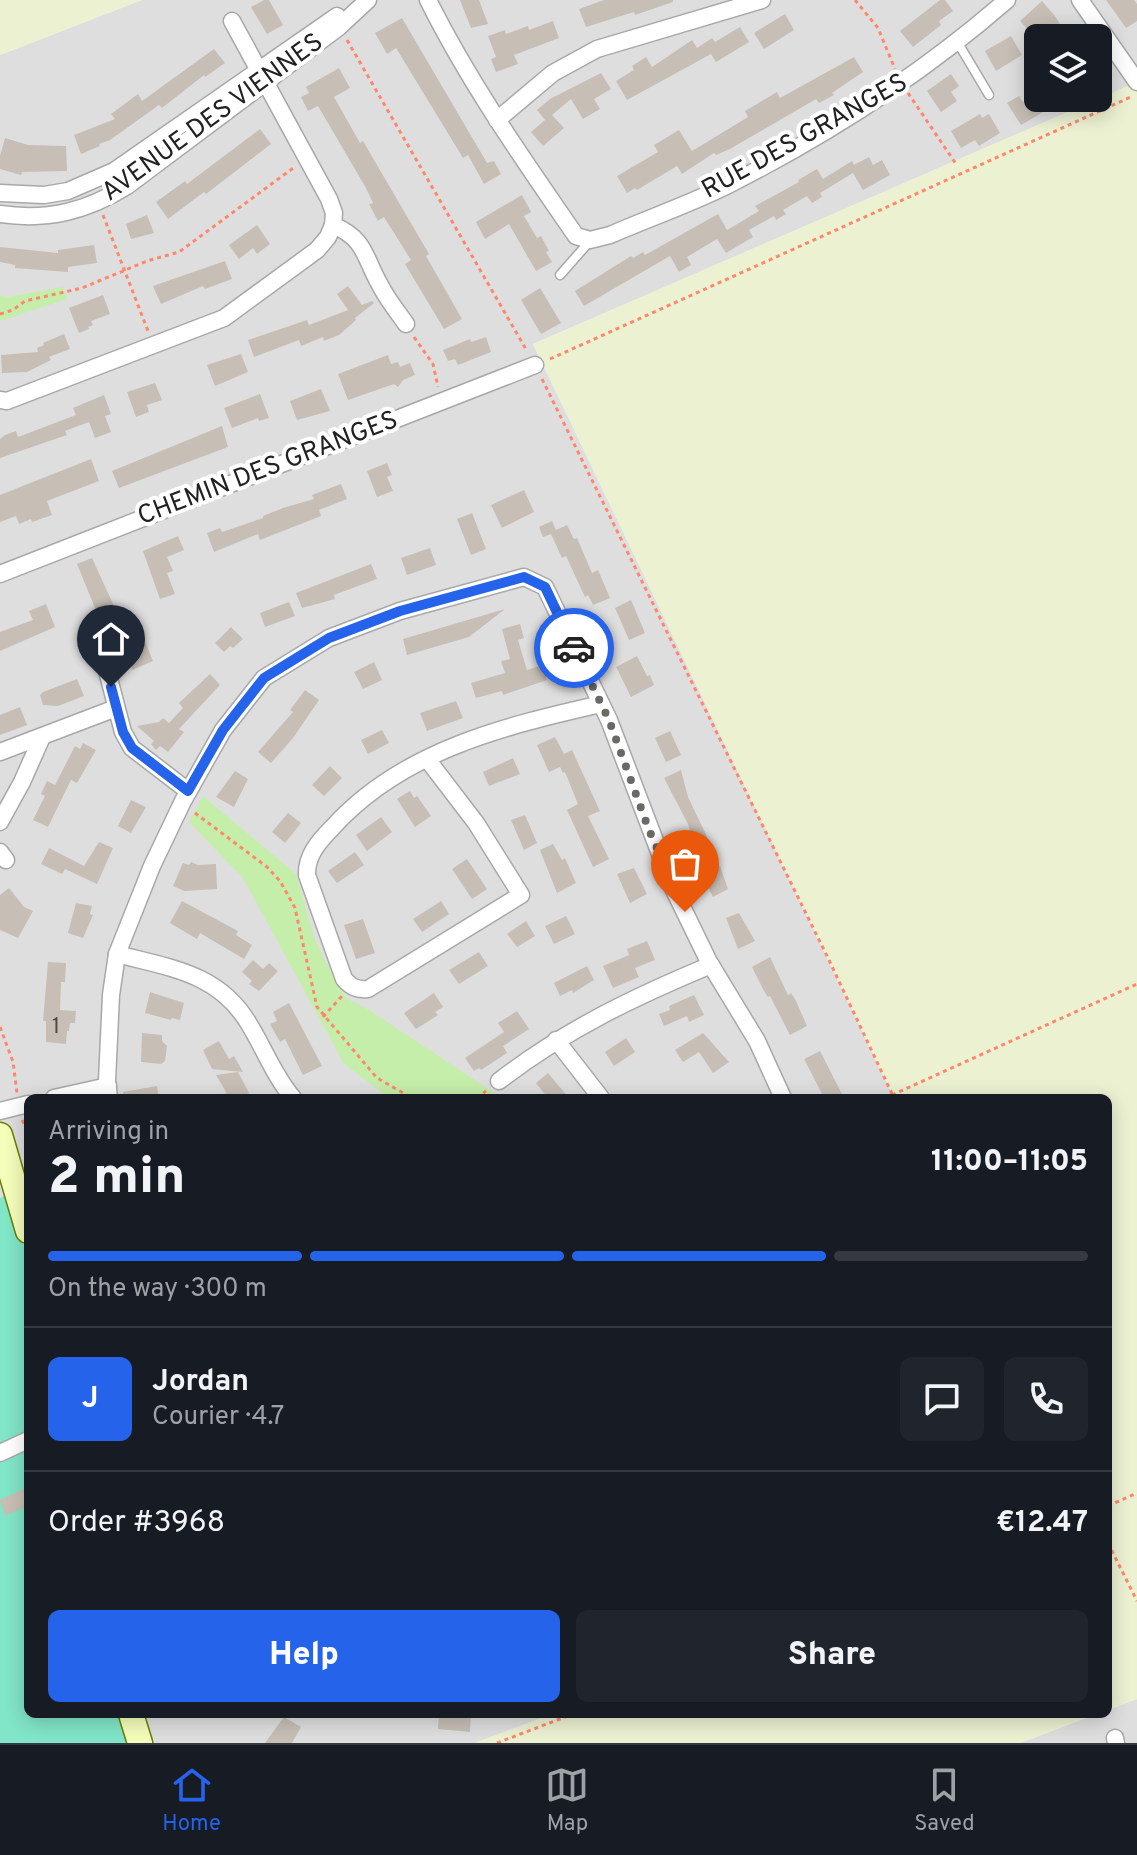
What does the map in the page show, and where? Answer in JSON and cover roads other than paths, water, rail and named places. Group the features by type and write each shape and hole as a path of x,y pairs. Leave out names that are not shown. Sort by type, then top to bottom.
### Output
{"street":[{"name":"AVENUE DES VIENNES","path":"0,193 44,195 68,191 114,171 339,27 367,0"},
{"name":"AVENUE DES VIENNES","path":"0,214 23,217 52,215 99,203 127,186 344,11 367,0"},
{"path":"428,0 459,61 497,120 576,236 590,240"},
{"path":"497,120 553,73 597,49 762,0"},
{"name":"RUE DES GRANGES","path":"590,240 610,235 726,186 872,105 958,43 1007,0"},
{"path":"1080,0 1137,82"},
{"path":"0,400 7,401 224,318 317,250 328,237 334,213 329,199 232,21"},
{"path":"333,225 354,236 363,247 380,285 406,324"},
{"name":"CHEMIN DES GRANGES","path":"0,574 535,365"},
{"path":"108,1092 111,995 117,954 152,866 184,798 223,730 264,678 329,638 400,611 524,577 545,587 601,704 673,888 711,965 757,1041 781,1094"},
{"path":"100,644 123,732 132,748 184,798"},
{"path":"427,759 476,823 521,895 368,989 351,986 344,979 307,875 306,862 323,837 355,802 401,771 463,742 527,721 601,704"},
{"path":"0,752 116,708"},
{"path":"0,822 42,737"},
{"path":"117,954 195,975 219,988 238,1007 291,1094"},
{"path":"499,1081 556,1040 623,1003 711,965"},
{"path":"556,1040 598,1094"},
{"path":"0,1111 24,1105"},
{"path":"0,1135 24,1217"},
{"path":"0,1453 24,1442"},
{"path":"132,1718 140,1743"}],"lane":[{"path":"958,43 989,95"},
{"path":"560,275 590,240"}]}
